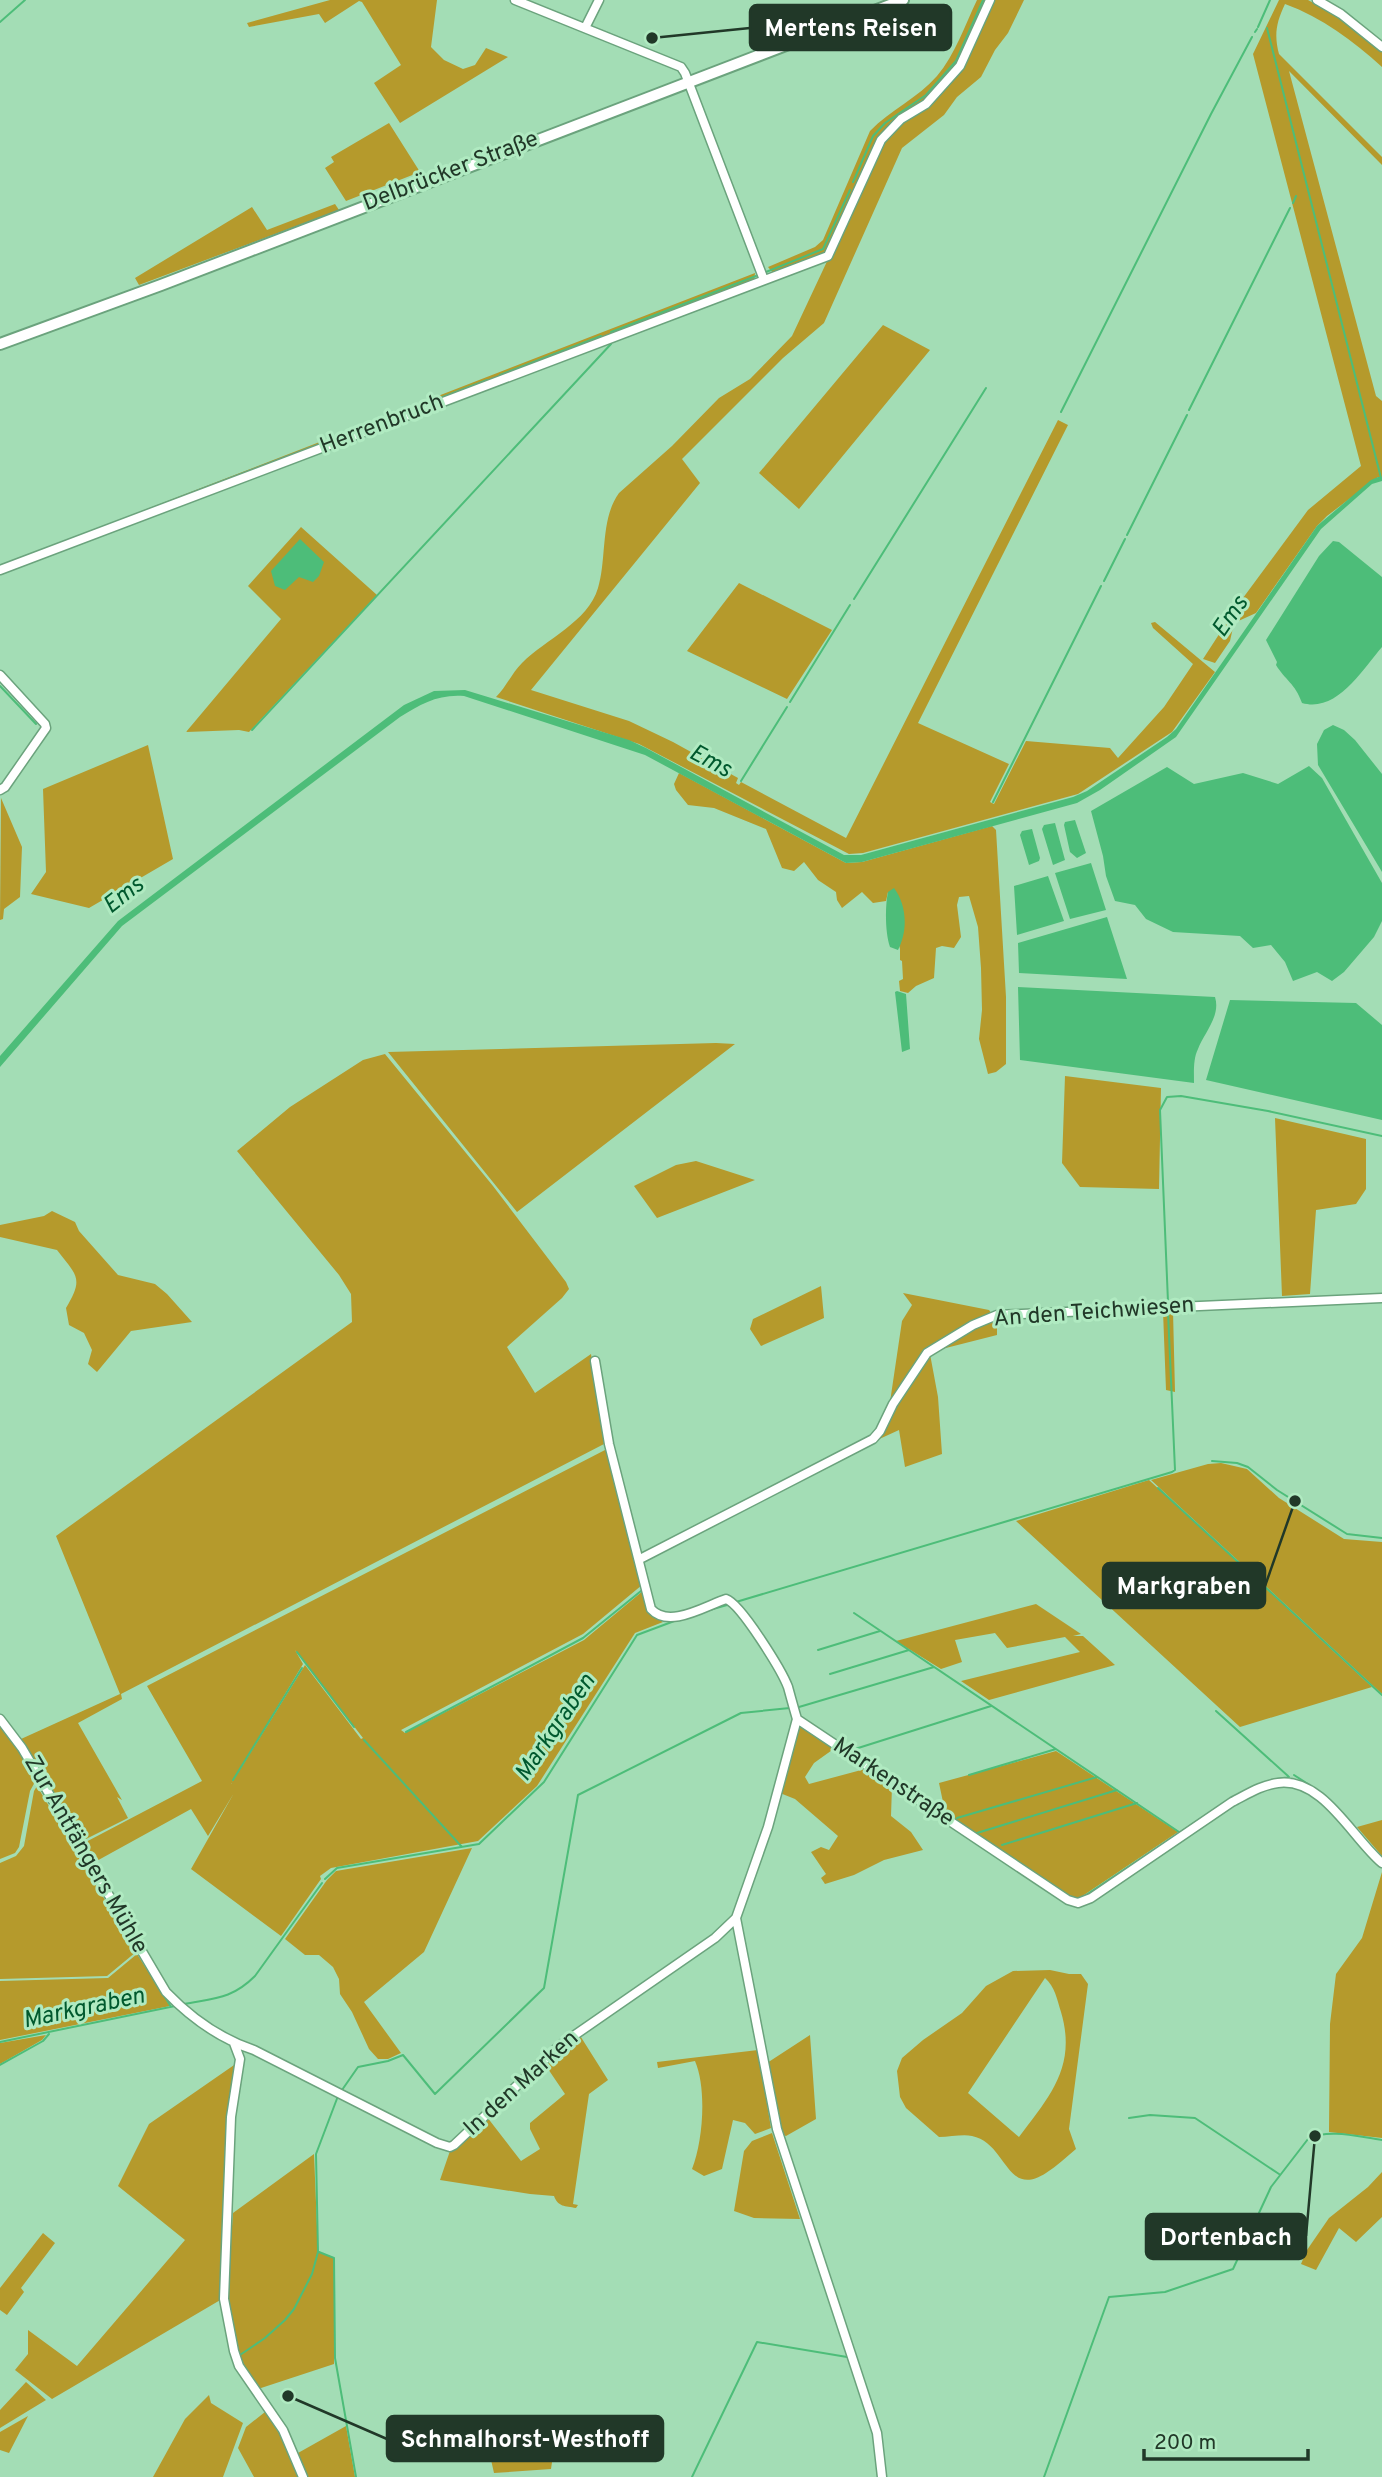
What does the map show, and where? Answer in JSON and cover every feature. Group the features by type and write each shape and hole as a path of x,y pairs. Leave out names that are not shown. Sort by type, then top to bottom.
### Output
{"main road":[{"name":"Delbrücker Straße","path":"0,344 903,0"}],"street":[{"path":"514,0 681,67 764,280"},
{"path":"585,29 599,0"},
{"name":"Herrenbruch","path":"0,570 828,256 881,140 901,119 926,104 960,66 990,0"},
{"path":"1317,0 1341,14 1382,47"},
{"path":"0,675 46,728 5,787 0,790"},
{"name":"An den Teichwiesen","path":"640,1559 873,1439 927,1353 973,1325 997,1315 1382,1297"},
{"path":"595,1361 609,1444 651,1609 657,1615 667,1618 726,1599 732,1601 752,1627 787,1685 797,1719"},
{"name":"Zur Antfängers Mühle","path":"0,1719 22,1748 166,1992 183,2009 234,2043"},
{"name":"Markenstraße","path":"797,1719 1068,1900 1078,1903 1091,1898 1232,1802 1276,1783 1301,1785 1314,1793 1336,1812 1382,1863"},
{"name":"In den Marken","path":"234,2043 254,2050 437,2143 450,2147 454,2145 559,2046 715,1938 736,1918 768,1827 797,1719"},
{"path":"736,1918 777,2129 870,2411 881,2454 882,2477"},
{"path":"234,2043 240,2059 231,2117 224,2299 233,2351 239,2366 282,2430 303,2477"},
{"path":"240,2059 254,2050"}],"shaded area":[{"path":"330,0 437,0 431,47 444,60 463,69 475,65 486,48 508,57 400,123 374,83 401,65 362,2 359,1 325,23 319,14 249,27 247,23"},
{"path":"977,0 1024,0 1008,33 995,50 981,77 957,97 944,115 902,148 824,323 783,358 682,459 700,483 531,690 629,721 738,778 736,783 739,785 741,782 846,838 1058,420 1068,425 918,723 1009,764 990,802 994,804 1026,741 1110,748 1118,758 1164,707 1193,664 1153,628 1151,623 1155,622 1215,672 1172,732 1078,794 863,853 849,854 639,744 496,697 522,663 576,620 593,600 601,577 606,527 619,493 672,446 719,398 750,379 792,336 830,255 773,273 768,267 815,247 823,240 870,131 937,76 954,49"},
{"path":"1279,0 1308,0 1339,17 1382,52 1382,67 1336,31 1285,4 1277,29 1279,54 1382,157 1382,165 1289,71 1376,396 1382,401 1382,477 1378,477 1317,526 1256,613 1234,623 1230,641 1215,663 1203,659 1240,602 1308,510 1361,466 1253,54"},
{"path":"389,123 420,172 346,201 325,168 334,162 331,157"},
{"path":"335,204 339,210 139,285 135,278 252,207 267,230"},
{"path":"755,273 754,283 0,566"},
{"path":"883,325 930,350 799,509 759,473"},
{"path":"1378,477 1382,477 1382,481 1372,484 1321,529 1176,737 1077,803 862,862 846,863 645,755 464,696 438,698 400,717 122,926 0,1067 0,1056 118,921 404,705 434,691 465,690 629,740 844,855 861,855 1073,797 1087,791 1167,737 1176,729 1317,526"},
{"path":"301,527 377,595 249,732 186,732 281,619 248,586"},
{"path":"300,539 324,562 319,576 313,582 299,577 285,590 275,586 271,571"},
{"path":"1333,541 1339,542 1382,577 1382,647 1337,696 1326,702 1302,703 1276,665 1266,640 1319,556"},
{"path":"739,583 832,630 787,699 687,651"},
{"path":"1333,725 1355,740 1382,774 1382,872 1318,765 1317,744 1324,730"},
{"path":"148,745 173,859 89,908 31,894 46,872 43,789"},
{"path":"1309,766 1322,778 1382,883 1382,921 1374,937 1344,972 1332,981 1317,972 1293,981 1285,962 1271,945 1253,948 1240,936 1173,932 1146,919 1135,905 1115,901 1106,876 1091,811 1167,767 1194,784 1243,773 1278,784"},
{"path":"679,773 846,863 862,862 992,826 996,830 1006,997 1006,1064 996,1072 988,1074 979,1039 982,1010 981,968 978,927 969,896 959,897 957,905 961,937 954,948 936,948 934,978 908,993 900,991 899,981 903,979 902,961 888,892 886,901 873,903 862,892 842,908 836,892 818,880 804,862 794,871 782,868 766,829 714,808 688,805 674,784"},
{"path":"1,798 22,847 20,897 4,909 3,919 0,920"},
{"path":"1075,820 1086,853 1077,858 1070,852 1064,825 1065,822"},
{"path":"1055,823 1065,860 1053,865 1042,829 1044,825"},
{"path":"1032,829 1040,858 1029,865 1020,835 1022,831"},
{"path":"1091,863 1106,910 1070,919 1055,873"},
{"path":"1048,876 1064,921 1017,935 1014,886"},
{"path":"894,888 902,902 905,918 898,950 890,947 886,927 888,892"},
{"path":"1107,917 1127,979 1019,973 1018,943"},
{"path":"1018,987 1215,997 1214,1018 1195,1057 1194,1083 1020,1060"},
{"path":"895,992 906,994 910,1049 902,1052"},
{"path":"1230,1000 1356,1003 1382,1025 1382,1120 1206,1080"},
{"path":"735,1044 517,1212 388,1052"},
{"path":"385,1054 493,1186 566,1282 569,1289 562,1298 507,1347 535,1393 591,1354 604,1444 121,1694 122,1699 78,1723 122,1800 117,1797 128,1818 80,1842 21,1739 120,1694 56,1536 352,1322 351,1294 339,1275 237,1151 290,1107 363,1060"},
{"path":"1065,1076 1161,1088 1159,1189 1080,1187 1062,1163"},
{"path":"1275,1118 1366,1139 1366,1189 1356,1204 1316,1210 1310,1294 1282,1296"},
{"path":"696,1161 755,1180 657,1218 634,1186 676,1165"},
{"path":"52,1211 75,1222 79,1231 118,1275 155,1284 192,1322 131,1331 97,1372 88,1364 92,1350 84,1333 69,1325 66,1308 75,1290 76,1278 69,1266 57,1250 0,1237 0,1225 44,1216"},
{"path":"821,1286 824,1318 761,1346 750,1329 753,1319"},
{"path":"903,1293 989,1310 992,1314 933,1346 890,1402 902,1321 912,1305"},
{"path":"1163,1311 1173,1311 1175,1392 1166,1390"},
{"path":"997,1319 997,1335 934,1351 978,1326"},
{"path":"930,1354 938,1397 942,1454 905,1467 899,1430 875,1441 893,1408"},
{"path":"605,1450 608,1452 642,1585 583,1634 401,1730 405,1733 584,1640 644,1590 650,1609 663,1622 635,1633 537,1786 478,1841 331,1868 320,1876 321,1879 281,1936 191,1869 234,1793 208,1836 191,1809 93,1863 82,1844 202,1781 147,1686","holes":["295,1650 363,1738 361,1739 305,1665 231,1784 303,1664"]},
{"path":"1221,1463 1247,1469 1279,1498 1344,1539 1382,1542 1382,1694 1151,1480"},
{"path":"1149,1480 1372,1687 1240,1727 1016,1521"},
{"path":"1036,1604 1081,1634 1073,1636 1083,1636 1115,1665 989,1700 961,1681 1080,1652 1065,1637 1007,1648 995,1633 955,1640 962,1662 941,1669 896,1641"},
{"path":"0,1724 19,1747 19,1752 36,1780 30,1791 19,1847 15,1853 0,1859"},
{"path":"804,1726 835,1748 814,1763 805,1777 809,1784 865,1769 892,1786 891,1816 911,1832 923,1850 884,1860 854,1875 825,1884 821,1878 826,1874 811,1852 821,1847 829,1850 838,1836 795,1799 780,1793 796,1729"},
{"path":"1056,1751 1178,1832 1078,1899 1067,1896 932,1806 943,1802 939,1783"},
{"path":"37,1786 136,1952 107,1976 0,1979 0,1863 16,1856 24,1846"},
{"path":"1382,1820 1382,1856 1357,1827"},
{"path":"472,1848 424,1952 364,2002 401,2053 388,2059 378,2059 369,2049 352,2012 340,1994 339,1979 333,1967 319,1955 305,1955 285,1939 336,1871"},
{"path":"1382,1872 1382,2138 1329,2132 1330,2024 1336,1974 1362,1938"},
{"path":"137,1954 170,2006 0,2040 0,1981 108,1978"},
{"path":"1050,1970 1081,1974 1088,1984 1069,2129 1076,2149 1046,2173 1033,2179 1022,2179 1014,2175 993,2148 984,2141 968,2135 939,2137 906,2108 900,2097 897,2071 902,2058 962,2013 986,1986 1013,1971","holes":["1045,1978 1061,2012 1066,2049 1058,2079 1050,2094 1019,2137 968,2093"]},
{"path":"579,2034 608,2080 589,2094 573,2204 578,2205 576,2208 560,2204 554,2196 440,2180 451,2148 487,2117 521,2161 540,2149 530,2129 530,2123 565,2094 544,2063"},
{"path":"46,2035 42,2040 0,2064 0,2043"},
{"path":"810,2035 816,2119 786,2136 781,2134 767,2063"},
{"path":"758,2050 771,2128 755,2134 745,2123 733,2120 722,2169 704,2176 692,2169 699,2144 702,2115 701,2086 695,2061 658,2068 657,2062"},
{"path":"237,2063 222,2299 52,2399 15,2370 28,2354 28,2330 77,2366 185,2240 118,2186 149,2124"},
{"path":"772,2133 800,2219 754,2218 734,2211 744,2151 752,2141"},
{"path":"314,2154 318,2251 334,2258 334,2364 258,2389 237,2349 232,2327 229,2281 233,2213"},
{"path":"1382,2172 1382,2217 1356,2242 1339,2228 1316,2270 1301,2264 1307,2250 1329,2218 1368,2187"},
{"path":"43,2233 55,2243 21,2288 24,2292 7,2315 0,2310 0,2288"},
{"path":"26,2382 46,2400 0,2428 0,2410"},
{"path":"209,2395 211,2403 243,2423 223,2477 153,2477 185,2419"},
{"path":"265,2412 279,2433 300,2477 254,2477 238,2448 246,2427"},
{"path":"28,2416 9,2453 0,2450 0,2432"},
{"path":"346,2426 355,2477 308,2477 298,2453"},
{"path":"487,2442 555,2442 551,2469 494,2473"}],"waterway":[{"path":"0,22 25,0"},
{"path":"853,182 873,136 885,123 926,95 956,61 983,0"},
{"path":"1258,27 1270,0"},
{"path":"1267,28 1381,478"},
{"path":"1061,412 1252,37"},
{"path":"766,272 823,249 850,190"},
{"path":"1293,203 1296,196"},
{"path":"1189,410 1290,208"},
{"path":"611,332 756,276"},
{"path":"500,375 601,336"},
{"path":"252,730 611,344"},
{"path":"250,471 487,380"},
{"path":"854,599 986,388"},
{"path":"1127,535 1187,415"},
{"path":"1104,581 1125,539"},
{"path":"993,802 1101,586"},
{"path":"790,702 850,605"},
{"path":"0,686 36,724"},
{"path":"741,781 787,707"},
{"path":"1168,1302 1160,1110 1167,1097 1181,1096 1268,1111 1382,1136"},
{"name":"Markgraben","path":"736,1602 1175,1470 1168,1312"},
{"name":"Markgraben","path":"1212,1461 1237,1463 1248,1467 1277,1490 1347,1534 1382,1538"},
{"path":"1158,1488 1382,1695"},
{"path":"406,1732 583,1638 641,1591"},
{"name":"Markgraben","path":"706,1611 727,1605"},
{"path":"854,1613 1179,1832"},
{"name":"Markgraben","path":"325,1879 337,1868 479,1844 544,1782 637,1635 677,1620"},
{"path":"818,1650 880,1631"},
{"path":"830,1674 909,1650"},
{"path":"297,1652 354,1727"},
{"path":"799,1707 934,1667"},
{"path":"233,1780 302,1668"},
{"path":"855,1749 991,1706"},
{"path":"342,2090 358,2067 403,2055 435,2094 544,1988 578,1795 741,1713 790,1708"},
{"path":"1216,1711 1288,1776"},
{"path":"364,1740 462,1847"},
{"path":"969,1775 1056,1749"},
{"path":"20,1752 35,1779"},
{"path":"1294,1775 1311,1786"},
{"path":"957,1818 1097,1777"},
{"path":"1277,1779 1289,1777"},
{"path":"40,1787 171,2007"},
{"path":"977,1833 1117,1790"},
{"path":"1083,1897 1227,1801"},
{"path":"1002,1845 1137,1803"},
{"name":"Markgraben","path":"184,2004 222,1996 247,1984 322,1883"},
{"name":"Markgraben","path":"0,2042 175,2006"},
{"path":"0,2065 43,2041 49,2034"},
{"path":"240,2355 285,2320 294,2309 312,2274 318,2252 316,2154 338,2096"},
{"path":"1129,2118 1150,2115 1195,2118 1279,2174"},
{"path":"1044,2477 1109,2297 1165,2292 1233,2269 1271,2187 1308,2139 1335,2134 1382,2140"},
{"path":"319,2252 334,2258 335,2358 356,2477"},
{"path":"692,2477 757,2342 847,2357"}],"place":[{"name":"Mertens Reisen","path":"652,38"},
{"name":"Markgraben","path":"1295,1501"},
{"name":"Dortenbach","path":"1315,2136"},
{"name":"Schmalhorst-Westhoff","path":"288,2396"}],"water label":[{"name":"Ems","path":"1231,617"},
{"name":"Ems","path":"710,762"},
{"name":"Ems","path":"124,896"}]}
